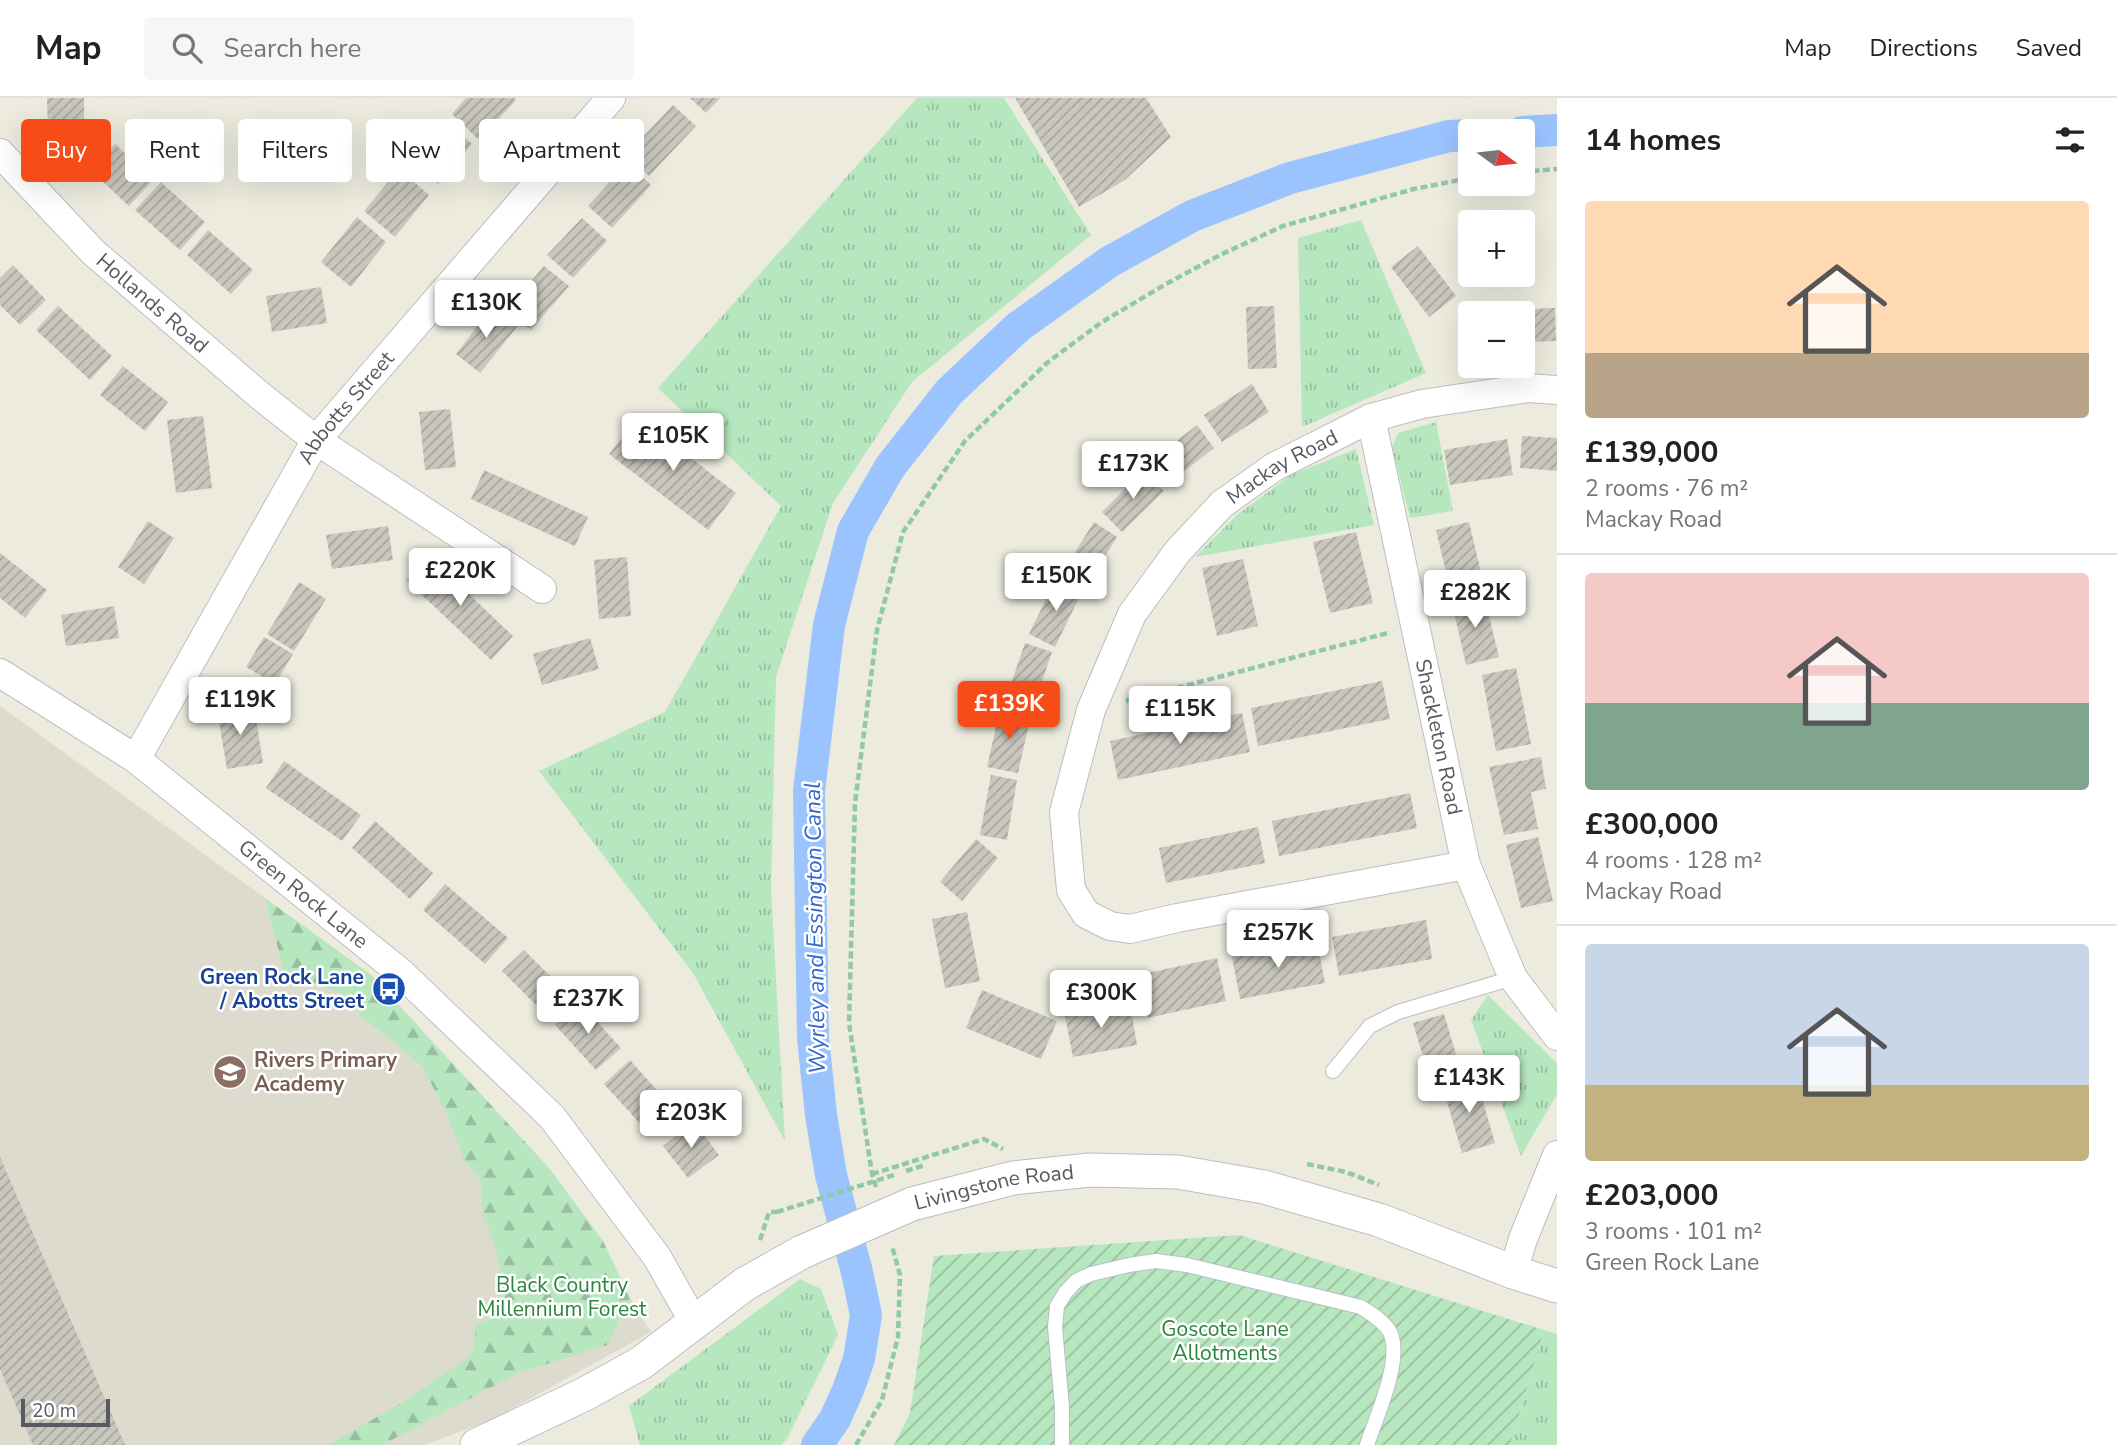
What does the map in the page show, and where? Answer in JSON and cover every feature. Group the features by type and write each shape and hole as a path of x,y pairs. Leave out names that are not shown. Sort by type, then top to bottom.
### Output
{"street":[{"name":"Abbotts Street","path":"136,759 316,440 611,98"},
{"name":"Hollands Road","path":"0,153 93,252 258,394 316,440 542,589"},
{"name":"Mackay Road","path":"1466,865 1130,929 1110,926 1086,914 1070,890 1064,812 1091,710 1132,614 1178,551 1222,504 1274,467 1371,418 1422,404 1501,392 1528,388 1557,390"},
{"name":"Shackleton Road","path":"1371,418 1466,865 1513,978 1557,1036"},
{"name":"Green Rock Lane","path":"0,673 136,759 400,972 552,1116 657,1257 695,1324"},
{"path":"1513,1272 1522,1239 1557,1155"},
{"name":"Livingstone Road","path":"477,1445 585,1394 641,1363 745,1284 802,1252 912,1204 1013,1178 1090,1170 1178,1172 1264,1187 1379,1220 1513,1272 1557,1286"}],"lane":[{"path":"1333,1071 1370,1026 1398,1013 1513,978"},
{"path":"1062,1445 1062,1407 1055,1327 1057,1306 1076,1280 1104,1271 1156,1261 1187,1265 1361,1307 1384,1325 1391,1334 1393,1350 1390,1373 1367,1445"}],"path":[{"path":"1535,171 1557,169"},
{"path":"879,1199 872,1174 849,1023 855,803 877,630 903,532 965,441 1048,362 1102,322 1220,255 1283,226 1414,188 1458,180"},
{"path":"1091,710 1416,625"},
{"path":"872,1174 984,1139 1004,1150"},
{"path":"777,1212 925,1165"},
{"path":"856,1445 882,1400 898,1337 900,1275 890,1237"}],"shaded area":[{"name":"Rivers Primary Academy","path":"0,706 371,975 549,1168 651,1332 493,1419 425,1445 0,1445"}],"green space":[{"path":"917,98 1004,98 1091,235 912,382 833,503 776,677 771,888 785,1141 693,973 539,771 665,712 781,506 658,388"},
{"path":"1361,220 1426,373 1302,427 1298,238"},
{"path":"1436,422 1453,511 1410,518 1392,447 1398,433"},
{"path":"1356,449 1374,525 1195,557 1237,515 1291,475"},
{"name":"Black Country Millennium Forest","path":"265,898 371,975 549,1168 603,1241 630,1298 607,1345 518,1373 382,1445 329,1445 401,1403 472,1355 476,1325 492,1318 503,1283 496,1248 483,1215 480,1178 464,1160 447,1114 422,1066 363,1018 343,994 284,972"},
{"path":"1488,995 1557,1063 1557,1094 1521,1156 1471,1020"},
{"name":"Goscote Lane Allotments","path":"1239,1235 1544,1330 1510,1445 894,1445 910,1413 934,1256"},
{"path":"800,1279 821,1289 838,1335 787,1439 781,1445 640,1445 629,1406"},
{"path":"1544,1330 1557,1334 1557,1445 1510,1445"}],"building":[{"path":"47,98 84,98 84,119 48,119"},
{"path":"466,98 516,100 498,119 479,119 479,140 465,127 465,119 457,119 452,114"},
{"path":"690,98 720,98 706,113"},
{"path":"1015,98 1146,98 1171,137 1125,180 1079,207"},
{"path":"673,105 696,126 649,176 644,171 644,136"},
{"path":"465,138 472,144 465,152"},
{"path":"115,144 125,153 125,182 151,182 129,206 103,182 111,182 111,148"},
{"path":"644,179 651,185 612,228 588,206 610,182 644,182"},
{"path":"161,182 205,222 180,250 135,210"},
{"path":"388,182 414,182 429,195 395,237 364,211"},
{"path":"357,217 386,242 351,287 321,262"},
{"path":"582,218 607,241 573,278 547,255"},
{"path":"208,230 253,270 231,294 187,255"},
{"path":"1418,246 1456,296 1429,317 1391,267"},
{"path":"13,265 46,300 20,325 0,305 0,278"},
{"path":"544,266 569,286 531,330 507,310"},
{"path":"321,287 327,323 272,332 266,296"},
{"path":"58,306 112,356 90,380 36,330"},
{"path":"1274,306 1277,368 1248,369 1246,307"},
{"path":"492,307 517,327 480,373 456,354"},
{"path":"1555,308 1556,341 1535,342 1535,309"},
{"path":"123,366 168,402 145,431 100,395"},
{"path":"1252,384 1269,412 1222,442 1204,415"},
{"path":"450,409 456,467 425,470 419,412"},
{"path":"203,416 212,488 176,493 167,420"},
{"path":"638,417 736,493 708,530 609,454"},
{"path":"1197,425 1214,448 1169,483 1152,460"},
{"path":"1522,436 1557,438 1557,471 1520,468"},
{"path":"1507,439 1513,475 1450,485 1444,450"},
{"path":"484,470 588,517 575,546 471,499"},
{"path":"1143,471 1164,491 1122,532 1102,512"},
{"path":"148,521 174,538 144,584 118,567"},
{"path":"1094,522 1117,537 1087,585 1063,571"},
{"path":"1469,522 1484,585 1451,593 1436,530"},
{"path":"388,526 393,560 332,569 326,535"},
{"path":"1356,532 1373,603 1330,613 1313,542"},
{"path":"0,553 47,590 25,618 0,598"},
{"path":"429,556 513,636 491,660 406,580"},
{"path":"627,557 631,616 599,619 594,560"},
{"path":"1243,559 1258,626 1217,636 1202,568"},
{"path":"1056,579 1082,592 1055,647 1029,634"},
{"path":"299,582 326,599 294,651 267,634"},
{"path":"1484,595 1499,657 1466,665 1452,603"},
{"path":"114,606 119,638 66,646 61,615"},
{"path":"264,637 293,654 275,684 246,667"},
{"path":"590,638 599,669 542,685 533,654"},
{"path":"1025,643 1052,652 1032,711 1005,701"},
{"path":"1516,668 1531,744 1496,751 1482,675"},
{"path":"1382,681 1390,719 1258,746 1251,708"},
{"path":"254,705 263,763 227,769 217,710"},
{"path":"1000,709 1031,715 1018,773 987,767"},
{"path":"1242,713 1250,752 1118,780 1110,741"},
{"path":"1541,757 1546,789 1531,792 1538,829 1504,835 1489,767"},
{"path":"284,761 361,815 342,841 266,788"},
{"path":"991,775 1017,780 1007,840 980,835"},
{"path":"1410,793 1417,828 1279,856 1272,821"},
{"path":"375,821 433,873 410,899 352,848"},
{"path":"1258,827 1265,863 1166,883 1159,848"},
{"path":"1538,837 1553,901 1521,908 1506,845"},
{"path":"976,839 998,858 962,901 940,882"},
{"path":"445,884 508,938 485,964 423,910"},
{"path":"967,912 980,981 945,988 932,919"},
{"path":"1426,920 1432,959 1339,976 1332,937"},
{"path":"1317,941 1325,983 1240,999 1232,957"},
{"path":"524,950 567,993 546,1015 502,971"},
{"path":"1217,958 1226,1001 1147,1018 1138,975"},
{"path":"982,990 1057,1021 1041,1059 966,1028"},
{"path":"579,1002 621,1048 596,1070 555,1025"},
{"path":"1130,1004 1137,1045 1073,1057 1065,1016"},
{"path":"1444,1014 1461,1071 1430,1080 1413,1023"},
{"path":"630,1060 671,1106 645,1129 604,1084"},
{"path":"1476,1078 1495,1143 1462,1153 1443,1088"},
{"path":"694,1122 719,1155 688,1178 663,1146"},
{"path":"0,1157 125,1445 33,1445 0,1369"}],"waterway":[{"name":"Wyrley and Essington Canal","path":"1535,131 1557,130"},
{"name":"Wyrley and Essington Canal","path":"817,1445 835,1419 848,1390 859,1359 866,1315 831,1175 813,1038 809,791 829,625 853,531 890,467 949,392 1018,327 1109,262 1192,216 1290,178 1458,136"}],"place":[{"name":"Green Rock Lane / Abotts Street","path":"389,989"},
{"name":"Rivers Primary Academy","path":"230,1072"}]}
